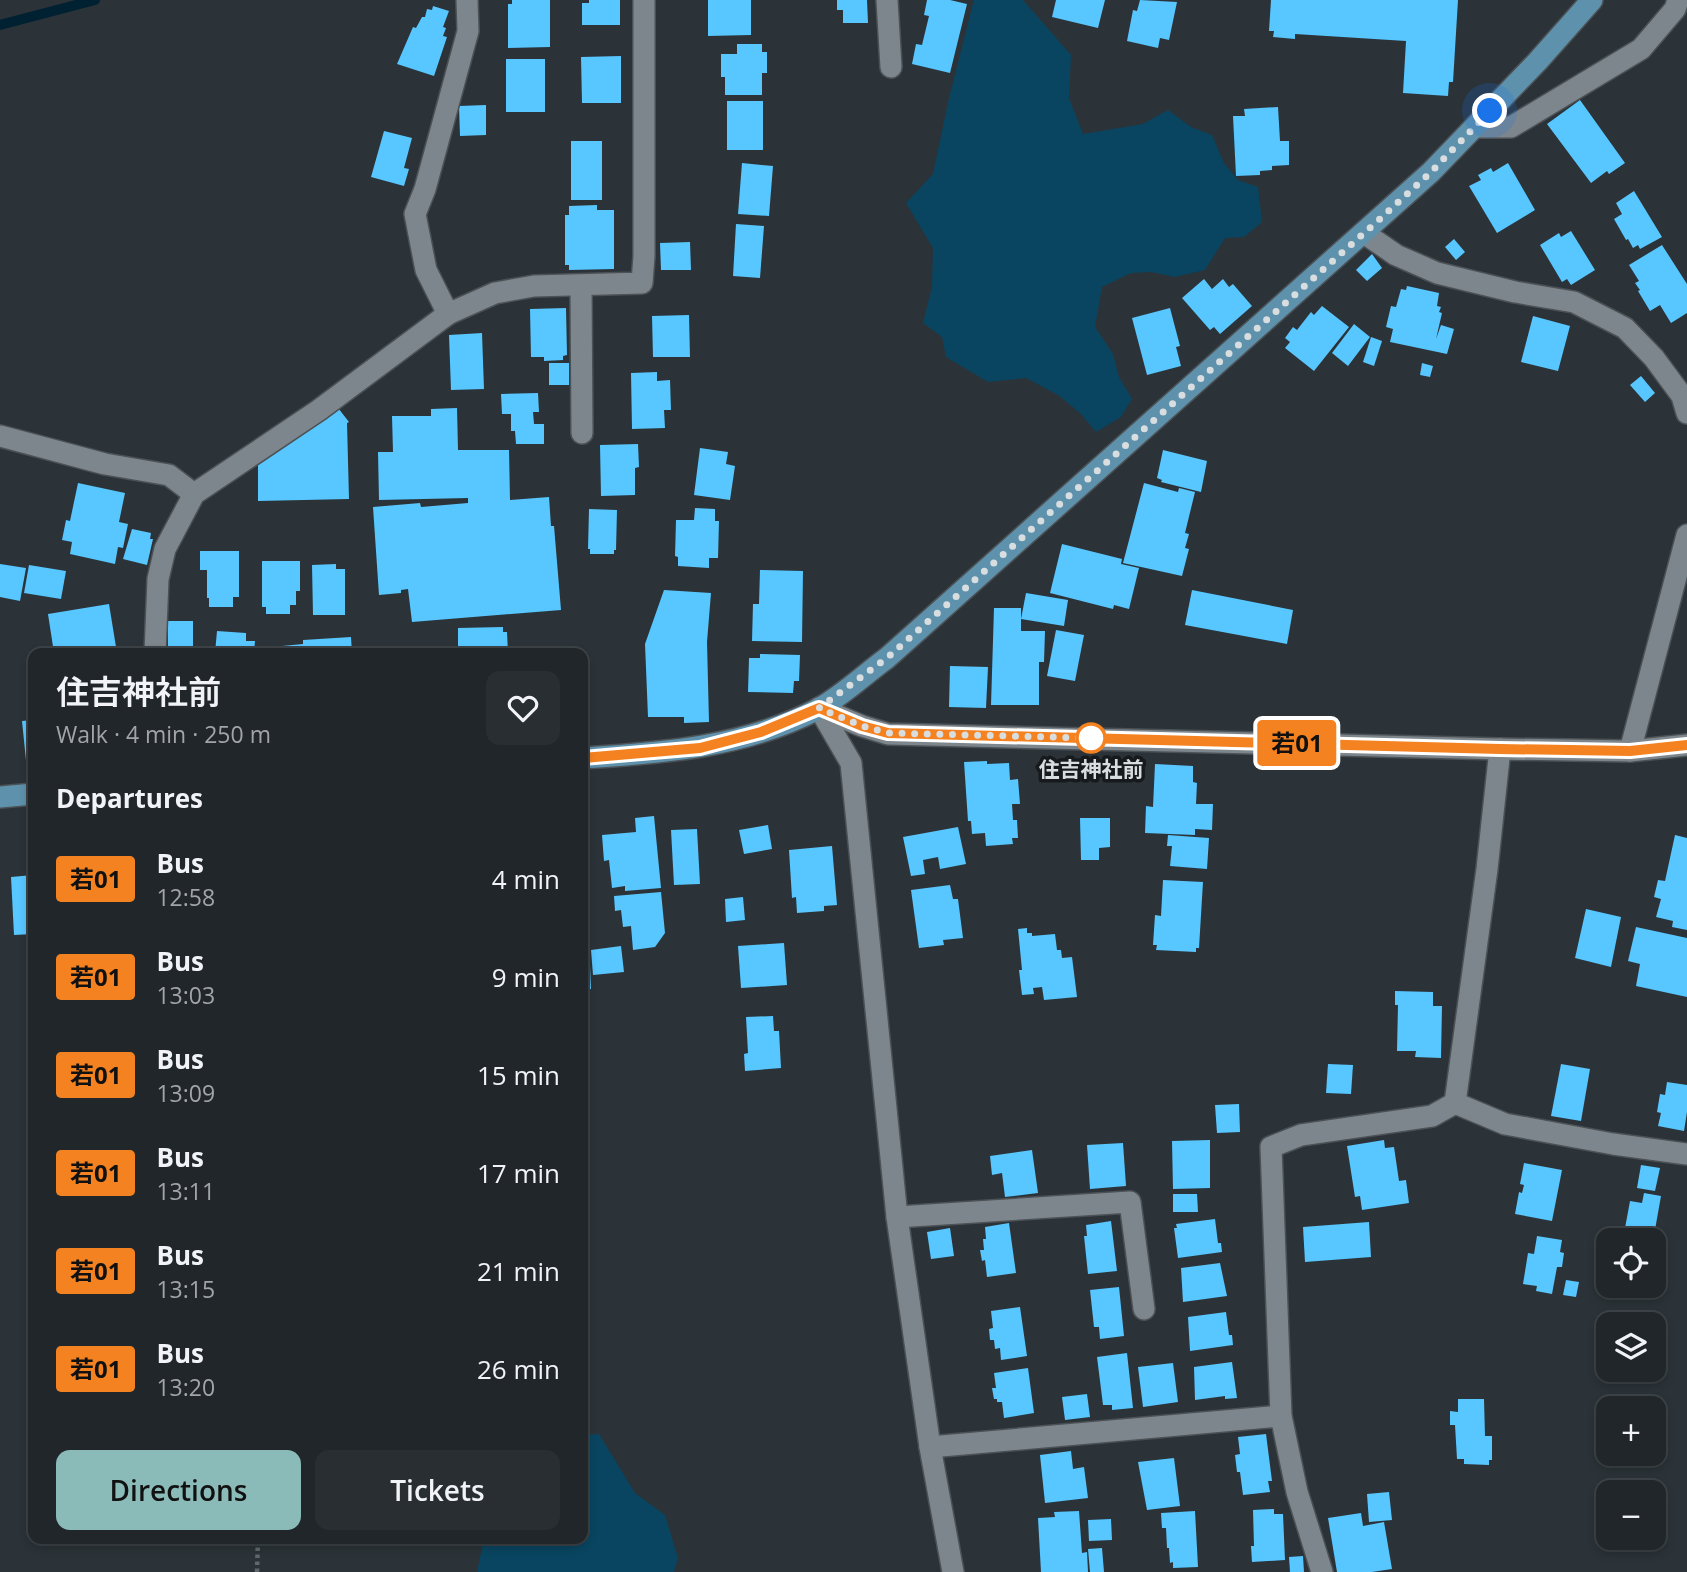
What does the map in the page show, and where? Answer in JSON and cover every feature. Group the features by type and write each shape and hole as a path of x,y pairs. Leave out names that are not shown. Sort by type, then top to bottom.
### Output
{"main road":[{"path":"588,758 700,748 761,732 819,708 887,658 1431,172 1537,62 1592,0"},
{"path":"0,797 28,794"}],"street":[{"path":"448,314 426,270 415,214 425,188 468,31 467,0"},
{"path":"155,648 158,579 163,559 179,519 194,494 319,411 448,314 495,293 534,286 642,283 645,256 645,0"},
{"path":"887,0 891,67"},
{"path":"1475,127 1511,127 1641,49 1675,9 1678,0"},
{"path":"1364,233 1396,255 1437,273 1515,292 1574,302 1625,328 1654,358 1682,397 1687,413"},
{"path":"581,286 582,433"},
{"path":"0,436 104,464 169,475 194,494"},
{"path":"1630,751 1687,535"},
{"path":"819,708 862,726 888,733 1630,751 1687,745"},
{"path":"819,708 851,763 897,1217 930,1447 953,1572"},
{"path":"1455,1103 1487,869 1500,749"},
{"path":"1455,1103 1505,1124 1612,1144 1687,1154"},
{"path":"1322,1572 1297,1492 1282,1416 1271,1146 1301,1135 1432,1116 1455,1103"},
{"path":"897,1217 1129,1202 1144,1310"},
{"path":"930,1447 1282,1416"}],"path":[{"path":"257,1572 258,1544"}],"shaded area":[{"path":"974,0 1023,0 1071,55 1069,98 1083,134 1143,124 1168,110 1191,127 1212,135 1224,163 1238,180 1258,187 1262,222 1244,237 1225,238 1205,270 1175,277 1151,272 1131,273 1102,287 1095,327 1113,354 1119,377 1132,399 1121,417 1096,432 1080,413 1058,395 1026,378 988,382 946,357 942,337 923,323 932,287 933,248 906,203 933,174"},
{"path":"599,1434 635,1493 665,1515 678,1558 674,1572 477,1572 483,1544 588,1544 588,1435"}],"building":[{"path":"512,0 550,0 550,47 508,48 508,4 512,4"},
{"path":"589,0 620,0 620,25 582,25 582,3 589,3"},
{"path":"708,0 751,0 751,35 708,36"},
{"path":"837,0 867,0 868,23 843,23 843,10 837,10"},
{"path":"927,0 950,0 967,4 950,73 912,64 916,44 922,45 929,16 924,15"},
{"path":"1056,0 1105,0 1098,28 1052,17"},
{"path":"1140,0 1177,2 1169,40 1160,38 1158,48 1127,41 1133,10 1137,11"},
{"path":"1271,0 1458,0 1453,82 1449,82 1448,96 1403,93 1406,41 1295,34 1295,39 1273,37 1274,31 1269,31"},
{"path":"433,6 449,11 443,27 446,28 443,36 447,37 434,76 397,64 413,27 416,28 422,17 425,17 427,9 432,10"},
{"path":"737,44 762,44 762,52 767,52 767,73 762,73 762,95 725,95 725,77 721,77 721,54 737,54"},
{"path":"621,56 621,103 582,103 581,57"},
{"path":"506,59 545,59 545,112 506,112"},
{"path":"1580,100 1625,163 1609,174 1607,171 1591,183 1547,124"},
{"path":"727,101 763,101 763,150 727,150"},
{"path":"486,105 486,135 460,136 459,106"},
{"path":"1278,107 1280,141 1289,141 1289,165 1272,166 1272,170 1260,171 1260,175 1236,176 1233,116 1245,116 1244,109"},
{"path":"384,131 412,138 404,168 409,169 404,186 371,177"},
{"path":"571,141 602,141 602,200 571,200"},
{"path":"742,163 773,166 769,216 738,214"},
{"path":"1508,163 1535,210 1497,233 1469,186 1481,180 1478,175 1491,168 1493,172"},
{"path":"1634,191 1662,237 1640,249 1638,245 1633,248 1628,239 1626,240 1614,219 1622,214 1616,203"},
{"path":"597,205 597,210 614,210 614,269 569,270 569,265 565,265 565,215 569,215 569,206"},
{"path":"736,224 764,226 760,278 733,276"},
{"path":"1571,231 1595,270 1571,285 1567,279 1562,282 1540,245 1559,233 1561,237"},
{"path":"1454,239 1465,252 1456,260 1445,247"},
{"path":"690,242 691,270 661,270 660,243"},
{"path":"1662,245 1687,284 1687,313 1671,323 1660,305 1650,311 1638,291 1640,290 1635,283 1639,281 1629,265"},
{"path":"1372,254 1382,268 1367,281 1356,270"},
{"path":"1204,279 1212,289 1223,279 1229,287 1233,284 1252,306 1220,334 1214,327 1210,330 1182,298"},
{"path":"1407,286 1439,293 1437,306 1441,307 1439,312 1442,313 1436,339 1441,325 1454,329 1447,354 1390,342 1393,329 1386,327 1391,306 1396,307 1401,289 1406,290"},
{"path":"1322,306 1349,327 1314,371 1285,348 1290,342 1285,338 1293,327 1297,330 1311,312 1314,315"},
{"path":"566,308 567,355 563,356 563,360 544,361 544,357 531,357 530,309"},
{"path":"1170,308 1180,346 1176,347 1181,366 1147,375 1132,318"},
{"path":"689,315 690,357 653,357 652,316"},
{"path":"1533,316 1570,326 1558,371 1521,362"},
{"path":"1354,324 1370,337 1348,366 1332,353"},
{"path":"482,333 484,389 451,390 449,335"},
{"path":"1371,337 1382,341 1374,366 1363,362"},
{"path":"549,363 569,363 569,385 549,385"},
{"path":"1422,363 1433,366 1430,377 1420,375"},
{"path":"657,372 657,381 670,380 671,410 664,410 665,428 632,429 631,373"},
{"path":"1641,376 1655,393 1645,402 1630,385"},
{"path":"538,393 539,412 533,412 534,424 544,424 544,444 516,444 515,431 511,431 511,414 502,414 501,394"},
{"path":"335,404 349,422 349,499 258,501 258,460"},
{"path":"457,408 458,450 509,450 510,500 549,497 561,610 412,622 408,589 401,590 401,593 379,595 373,507 468,503 468,498 379,500 378,452 393,452 392,416 431,416 431,409"},
{"path":"638,444 639,467 635,468 635,495 601,496 600,445"},
{"path":"700,448 728,452 726,464 735,466 730,500 694,495"},
{"path":"1163,450 1207,461 1201,492 1161,482 1162,480 1157,478"},
{"path":"78,483 125,493 119,522 128,524 123,548 118,547 115,564 70,554 72,542 62,540 66,520 70,521"},
{"path":"1144,483 1178,492 1179,488 1195,492 1185,533 1189,534 1185,548 1189,549 1182,576 1123,563"},
{"path":"695,508 715,509 715,521 719,521 718,558 709,558 709,568 678,566 678,557 675,556 676,520 694,520"},
{"path":"589,509 617,510 614,554 590,554"},
{"path":"132,529 151,533 150,539 153,539 147,565 123,559"},
{"path":"1062,544 1122,559 1121,564 1139,568 1129,609 1114,605 1113,609 1050,593"},
{"path":"200,551 239,551 239,597 233,597 233,607 209,607 207,570 200,570"},
{"path":"262,561 300,561 300,591 296,591 296,605 290,605 290,614 266,614 266,607 262,607"},
{"path":"0,564 26,568 20,601 0,597"},
{"path":"336,564 336,569 345,569 345,615 313,615 312,565"},
{"path":"29,565 66,571 61,599 24,593"},
{"path":"760,570 803,571 802,642 752,641 753,604 759,604"},
{"path":"664,590 711,593 707,642 709,722 684,723 684,717 648,717 645,644"},
{"path":"1192,590 1293,610 1287,644 1185,625"},
{"path":"1026,593 1068,600 1064,626 1021,619"},
{"path":"109,604 116,648 53,648 48,614"},
{"path":"994,608 1021,608 1021,631 1045,631 1044,662 1039,662 1039,705 991,705"},
{"path":"168,621 193,621 193,647 168,648"},
{"path":"503,627 503,632 507,632 508,648 458,648 458,628"},
{"path":"1056,630 1084,635 1075,681 1047,676"},
{"path":"217,631 246,633 246,641 255,641 254,648 215,648"},
{"path":"351,637 352,648 282,648 303,644 303,640"},
{"path":"760,654 800,655 799,681 794,681 793,693 748,692 749,658 760,658"},
{"path":"950,666 988,667 986,708 949,707"},
{"path":"28,720 27,770 22,721"},
{"path":"987,761 987,764 1009,763 1010,780 1018,779 1020,804 1012,804 1013,820 1017,820 1018,838 1012,838 1013,844 986,846 985,833 972,834 971,821 968,821 964,762"},
{"path":"1155,764 1193,766 1193,782 1197,783 1196,804 1213,804 1212,830 1195,829 1195,835 1145,833 1146,806 1153,807"},
{"path":"654,816 661,888 625,891 625,886 612,888 609,860 604,861 602,835 636,832 635,818"},
{"path":"1080,818 1110,818 1110,847 1099,848 1099,860 1081,860"},
{"path":"768,825 772,849 744,854 739,830"},
{"path":"958,827 966,864 940,869 938,857 923,860 925,874 911,876 903,837"},
{"path":"697,829 700,884 674,885 671,830"},
{"path":"1168,835 1209,838 1207,869 1170,866 1172,846 1167,846"},
{"path":"1675,835 1687,838 1687,930 1672,927 1673,921 1656,917 1661,899 1654,897 1658,880 1665,881"},
{"path":"832,846 837,905 824,906 824,911 797,913 796,897 792,898 789,850"},
{"path":"28,875 28,934 14,935 11,877"},
{"path":"1163,880 1203,882 1199,948 1196,948 1196,952 1156,950 1157,945 1153,945 1155,915 1161,916"},
{"path":"950,885 953,899 958,899 963,938 943,940 944,945 919,948 911,890"},
{"path":"661,892 665,933 655,947 633,950 631,926 623,927 621,910 615,911 614,896"},
{"path":"743,897 745,920 726,922 725,899"},
{"path":"1586,909 1621,917 1611,967 1575,958"},
{"path":"1636,927 1687,938 1687,997 1636,986 1640,964 1628,961"},
{"path":"1027,928 1027,933 1032,933 1032,936 1055,934 1057,950 1061,950 1062,958 1072,957 1077,997 1044,1000 1042,987 1033,988 1034,994 1022,995 1018,929"},
{"path":"784,943 787,985 741,988 738,946"},
{"path":"621,946 624,972 593,975 591,950"},
{"path":"588,966 591,989 588,989"},
{"path":"1395,991 1433,992 1433,1006 1442,1006 1441,1058 1415,1057 1416,1051 1397,1051 1398,1005 1395,1005"},
{"path":"773,1016 774,1031 779,1031 781,1068 745,1071 744,1054 748,1053 746,1017"},
{"path":"1328,1064 1353,1065 1351,1094 1326,1093"},
{"path":"1561,1064 1590,1069 1581,1121 1551,1116"},
{"path":"1667,1082 1687,1085 1684,1131 1658,1126 1661,1113 1657,1112 1660,1094 1665,1095"},
{"path":"1239,1104 1240,1132 1217,1133 1215,1105"},
{"path":"1210,1140 1210,1188 1173,1189 1172,1141"},
{"path":"1384,1140 1385,1148 1394,1147 1399,1181 1406,1180 1409,1203 1362,1210 1360,1196 1355,1197 1347,1146"},
{"path":"1123,1143 1126,1186 1090,1189 1087,1145"},
{"path":"1032,1150 1038,1193 1005,1197 1002,1173 992,1175 990,1156"},
{"path":"1524,1163 1562,1170 1552,1221 1515,1214 1519,1192 1522,1193 1524,1185 1520,1184"},
{"path":"1641,1165 1660,1168 1655,1191 1637,1188"},
{"path":"1644,1193 1661,1196 1655,1228 1625,1228 1630,1201 1642,1203"},
{"path":"1173,1194 1197,1194 1198,1212 1173,1212"},
{"path":"1215,1219 1222,1252 1178,1258 1174,1228 1177,1228 1176,1224"},
{"path":"1111,1221 1117,1271 1088,1274 1084,1236 1087,1236 1086,1225"},
{"path":"1369,1222 1371,1257 1305,1262 1303,1227"},
{"path":"1009,1223 1016,1273 987,1277 985,1260 982,1261 980,1250 984,1250 985,1227"},
{"path":"950,1228 954,1256 931,1259 927,1232"},
{"path":"1537,1236 1562,1240 1562,1267 1557,1267 1552,1294 1536,1291 1537,1286 1523,1284 1528,1253 1534,1254"},
{"path":"1220,1263 1227,1296 1183,1302 1181,1268"},
{"path":"1566,1280 1579,1282 1576,1297 1563,1295"},
{"path":"1119,1287 1124,1336 1100,1339 1099,1327 1094,1327 1090,1290"},
{"path":"1020,1307 1027,1356 1001,1360 1000,1348 995,1349 994,1340 990,1340 989,1329 993,1328 991,1311"},
{"path":"1226,1312 1233,1345 1190,1351 1188,1317"},
{"path":"1127,1353 1133,1408 1112,1410 1112,1405 1103,1405 1097,1357"},
{"path":"1232,1362 1237,1398 1225,1399 1225,1396 1195,1400 1194,1367"},
{"path":"1173,1363 1178,1402 1143,1407 1138,1367"},
{"path":"1028,1368 1034,1413 1004,1418 1002,1402 994,1399 994,1373"},
{"path":"1087,1394 1090,1417 1065,1420 1062,1397"},
{"path":"1458,1399 1484,1399 1485,1436 1492,1436 1492,1460 1489,1460 1489,1465 1464,1464 1464,1459 1457,1459 1455,1425 1450,1425 1450,1411 1458,1412"},
{"path":"1266,1434 1272,1481 1268,1481 1270,1492 1243,1495 1235,1455 1240,1454 1238,1437"},
{"path":"1071,1451 1073,1469 1084,1467 1088,1498 1045,1503 1040,1455"},
{"path":"1174,1458 1180,1506 1147,1510 1138,1462"},
{"path":"1389,1492 1392,1520 1369,1522 1367,1494"},
{"path":"1274,1509 1274,1514 1283,1514 1285,1560 1252,1562 1253,1510"},
{"path":"1079,1511 1082,1553 1087,1552 1088,1572 1041,1572 1038,1518 1055,1517 1054,1512"},
{"path":"1195,1511 1198,1567 1173,1568 1167,1548 1166,1528 1162,1528 1161,1513"},
{"path":"1361,1513 1363,1526 1384,1522 1392,1569 1337,1572 1328,1518"},
{"path":"1111,1519 1112,1540 1089,1541 1088,1520"},
{"path":"1102,1548 1104,1572 1090,1572 1088,1549"},
{"path":"1303,1556 1304,1572 1290,1572 1289,1557"}],"waterway":[{"path":"0,25 95,0"}],"bus line":[{"name":"若01","path":"588,758 700,748 761,732 819,708 862,726 888,733 1630,751 1687,745"}],"place":[{"name":"住吉神社前","path":"1091,738"}],"route":[{"path":"1091,738 888,733 862,726 819,708 887,658 1381,218 1431,172 1490,111"}]}
